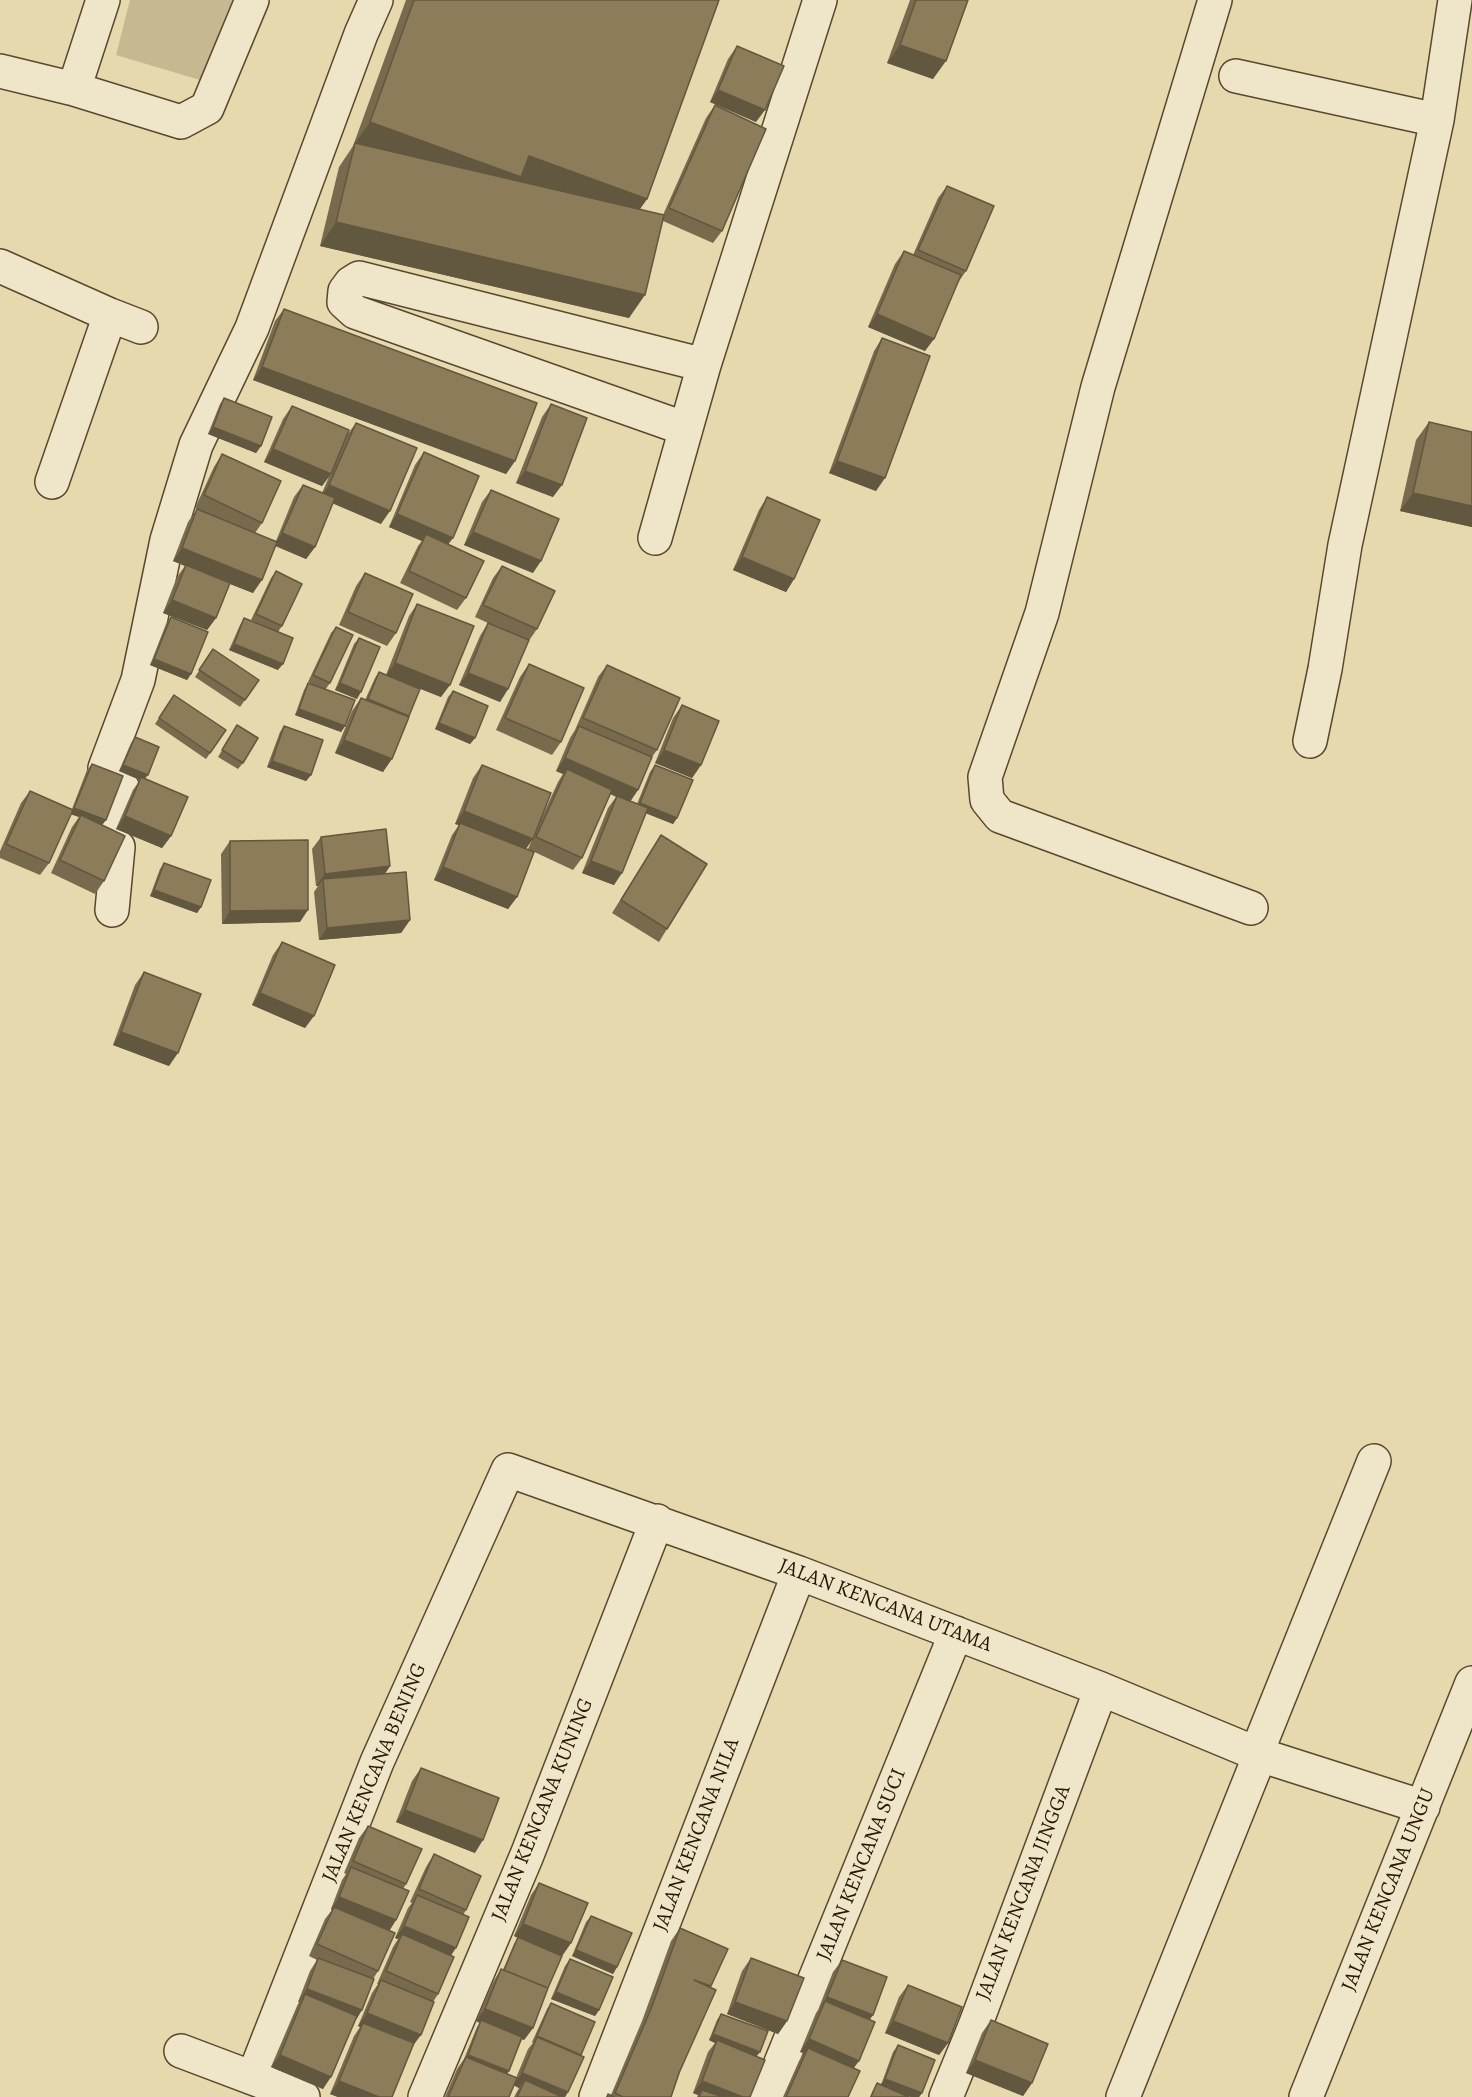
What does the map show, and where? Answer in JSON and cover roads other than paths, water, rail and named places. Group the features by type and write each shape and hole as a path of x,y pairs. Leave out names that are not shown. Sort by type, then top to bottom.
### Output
{"street":[{"path":"74,89 103,0"},
{"path":"0,71 74,89 181,122 207,108 252,0"},
{"path":"112,910 118,847 105,834 104,828 123,789 105,768 138,680 167,540 196,445 252,328 357,45 376,0"},
{"path":"655,538 704,365 820,0"},
{"path":"1215,0 1098,387 1042,613 985,777 987,800 1000,816 1251,908"},
{"path":"1310,741 1325,669 1345,545 1437,120 1455,0"},
{"path":"1236,76 1437,120"},
{"path":"0,266 141,327"},
{"path":"686,429 355,312 344,302 345,291 359,278 704,365"},
{"path":"52,482 110,315"},
{"path":"1123,2097 1260,1755 1261,1742 1374,1461"},
{"name":"JALAN KENCANA UTAMA","path":"506,1472 514,1471 799,1573 1101,1689 1260,1755 1423,1808"},
{"name":"JALAN KENCANA BENING","path":"253,2078 377,1762 506,1472"},
{"name":"JALAN KENCANA KUNING","path":"425,2097 527,1855 657,1521"},
{"name":"JALAN KENCANA NILA","path":"596,2097 799,1573"},
{"name":"JALAN KENCANA SUCI","path":"767,2097 956,1633"},
{"name":"JALAN KENCANA UNGU","path":"1306,2097 1472,1683"},
{"name":"JALAN KENCANA JINGGA","path":"946,2097 1101,1689"},
{"path":"182,2051 303,2097"}]}
